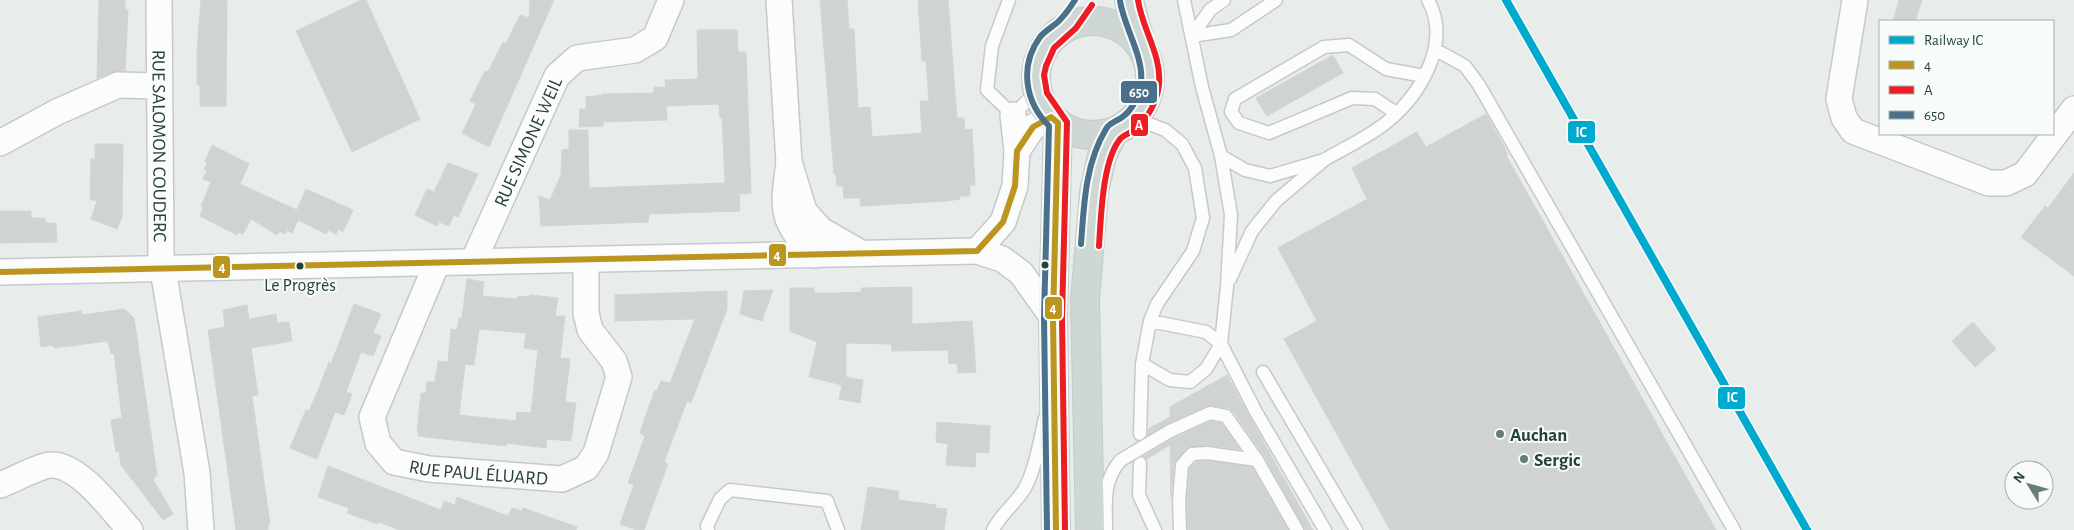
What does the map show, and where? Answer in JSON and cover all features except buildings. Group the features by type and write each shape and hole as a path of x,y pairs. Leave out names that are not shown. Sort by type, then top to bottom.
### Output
{"main road":[{"path":"1085,0 1066,26 1047,43 1040,54 1036,66 1037,92 1044,109 1054,120 1070,131 1085,135 1100,135 1124,125"},
{"path":"1090,530 1085,300 1094,192 1102,156 1124,125 1145,101 1150,83 1149,63 1141,45 1129,0"},
{"path":"1066,26 1082,21 1099,20 1115,24 1130,33 1141,45"},
{"path":"1054,120 1053,382 1056,530"}],"street":[{"name":"RUE SALOMON COUDERC","path":"159,0 161,258 197,473 201,530"},
{"name":"RUE SIMONE WEIL","path":"473,262 557,76 577,58 635,50 655,38 671,0"},
{"path":"779,0 789,162 784,204 788,222 803,243 815,254"},
{"path":"1855,0 1839,99 1844,118 1853,130 1989,183 2006,183 2025,174 2074,109"},
{"path":"0,143 57,112 118,85 159,86"},
{"path":"977,251 1004,222 1015,186 1017,151 1013,115"},
{"path":"1017,151 1033,126 1054,120"},
{"path":"789,162 804,211 821,230 861,253"},
{"path":"0,272 977,251 1002,259 1021,273 1053,318"},
{"name":"RUE PAUL ÉLUARD","path":"437,263 372,417 378,444 394,462 429,469 562,479 586,468 596,453 618,377 614,361 590,330 586,314 586,260"},
{"path":"0,485 50,465 67,468 81,477 130,530"}],"lane":[{"path":"1142,364 1170,380 1190,382 1206,368 1221,344 1231,215 1220,156 1202,87 1184,0"},
{"path":"1192,36 1210,3 1224,0"},
{"path":"1192,36 1231,30 1276,0"},
{"path":"1227,286 1252,231 1276,201 1324,160 1386,123 1412,99 1436,50 1437,31 1432,7 1428,0"},
{"path":"1008,3 992,46 987,90 1013,115 1037,92"},
{"path":"1396,113 1375,99 1352,98 1269,133 1239,124 1231,112 1235,99 1324,47 1349,45 1386,69 1424,76"},
{"path":"1436,50 1465,66 1478,85 1734,530"},
{"path":"1124,125 1165,130 1182,144 1195,168 1203,218 1193,251 1157,304 1150,321 1142,364 1140,434"},
{"path":"1220,156 1245,170 1270,176 1324,160"},
{"path":"1150,321 1206,332 1221,344 1256,412 1325,530"},
{"path":"1263,372 1356,530"},
{"path":"993,530 997,522 1026,486 1037,453 1053,382"},
{"path":"1106,530 1106,493 1112,470 1121,460 1170,431 1210,413 1226,416 1257,460 1297,530"},
{"path":"1180,530 1179,501 1182,465 1192,454 1207,453 1257,460"},
{"path":"1140,463 1139,495 1155,530"},
{"path":"708,530 720,499 730,490 827,500 838,530"}],"rail line":[{"name":"IC","path":"1506,0 1807,530"}],"transit line":[{"name":"650","path":"1047,530 1044,318 1049,126 1041,116 1030,95 1027,72 1033,48 1040,37 1061,19 1075,0"},
{"name":"A","path":"1099,246 1106,174 1110,160 1121,138 1139,126 1147,116 1154,104 1159,85 1158,63 1143,21 1138,0"},
{"name":"650","path":"1081,244 1087,185 1099,142 1107,127 1129,111 1135,102 1141,82 1140,62 1120,1"},
{"name":"A","path":"1065,530 1062,318 1067,122 1047,93 1044,75 1054,48 1076,28 1092,5"},
{"name":"4","path":"0,272 977,251 1003,222 1015,186 1017,151 1033,127 1051,117 1058,123 1053,318 1056,530"}],"place":[{"name":"Le Progrès","path":"300,266"},
{"name":"Auchan","path":"1500,434"},
{"name":"Sergic","path":"1524,459"}]}
